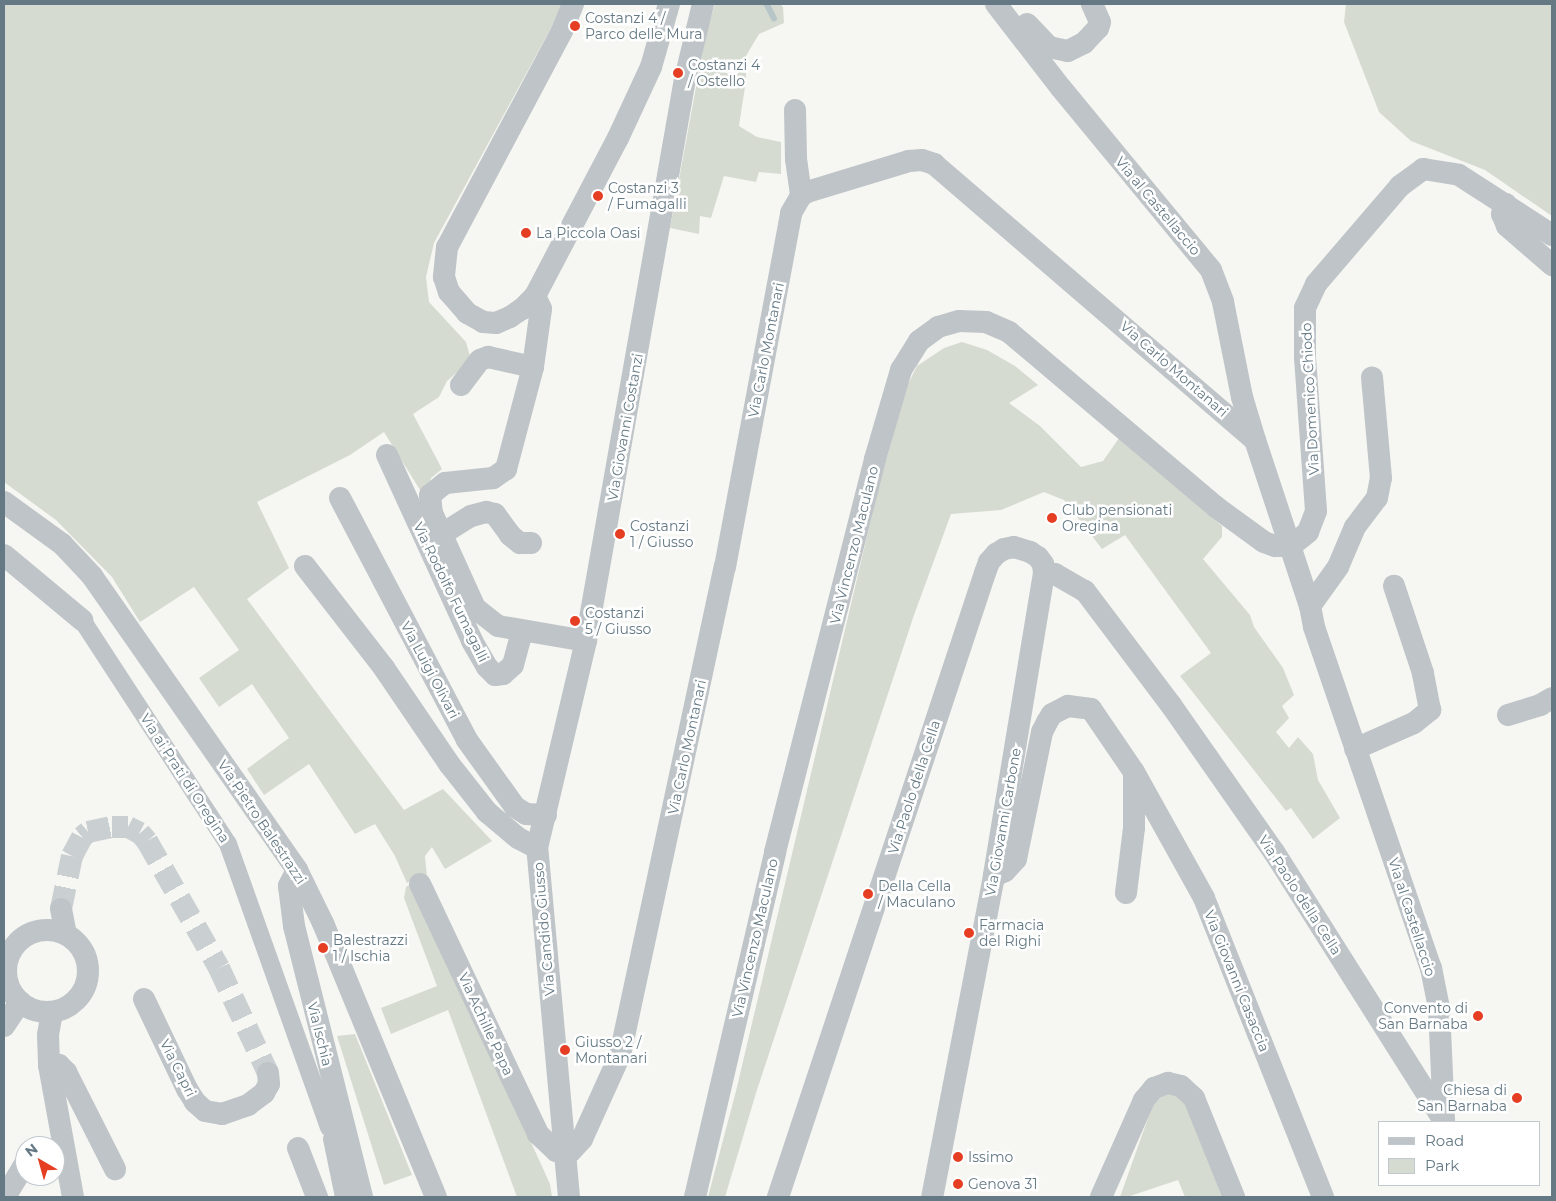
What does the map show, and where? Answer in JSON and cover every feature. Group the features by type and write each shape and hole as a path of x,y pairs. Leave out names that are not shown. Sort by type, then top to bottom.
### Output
{"street":[{"path":"573,4 562,32 447,247 444,277 449,292 467,313 483,322 496,323 510,317 522,310 535,296 618,138 651,67 669,4"},
{"name":"Via Giovanni Costanzi","path":"537,848 586,641 685,80 703,4"},
{"name":"Via al Castellaccio","path":"996,4 1061,88 1210,270 1223,302 1242,397 1255,440"},
{"path":"1011,4 1042,41 1049,47 1062,51 1077,48 1098,28 1100,22 1092,4"},
{"path":"795,110 796,159 801,196"},
{"name":"Via Carlo Montanari","path":"565,1152 575,1148 582,1139 620,1055 725,567 791,213 801,196 820,188 909,160 922,160 934,164 1255,440"},
{"name":"Via Domenico Chiodo","path":"1291,546 1308,532 1316,511 1305,358 1305,308 1316,284 1400,186 1423,169 1459,175 1552,235"},
{"path":"1506,204 1502,214 1507,226 1552,266"},
{"name":"Via Rodolfo Fumagalli","path":"535,296 541,309 533,367 506,469 493,478 445,483 430,495 432,513 475,608 498,626 586,641"},
{"name":"Via Vincenzo Maculano","path":"695,1197 773,859 876,459 901,370 918,341 938,327 960,321 986,322 1004,329 1216,507 1264,542 1276,546 1291,546"},
{"path":"461,385 480,360 488,357 533,367"},
{"path":"1310,606 1338,567 1355,527 1377,498 1382,478 1372,377"},
{"path":"1255,440 1291,546"},
{"name":"Via Rodolfo Fumagalli","path":"387,455 472,641 487,667 495,675 503,674 513,666 522,631"},
{"name":"Via Luigi Olivari","path":"340,498 467,740 515,807 526,814 546,815"},
{"name":"Via Pietro Balestrazzi","path":"4,502 62,544 92,576 297,870 320,916 436,1197"},
{"name":"Via Rodolfo Fumagalli","path":"442,534 471,516 486,512 495,514 510,534 520,543 532,542"},
{"name":"Via al Castellaccio","path":"1291,546 1310,606 1314,627 1430,968 1438,1008 1445,1121"},
{"name":"Via Paolo della Cella","path":"778,1197 989,562 1004,549 1014,547 1030,552 1038,557 1043,564 1044,573 1055,574 1085,592 1160,690 1274,852 1445,1121"},
{"name":"Via ai Prati di Oregina","path":"4,555 82,620 228,844 330,1133 344,1197"},
{"name":"Via Candido Giusso","path":"305,566 384,668 450,765 487,812 518,838 537,848 569,1197"},
{"name":"Via Giovanni Carbone","path":"932,1197 994,876 1044,573"},
{"path":"1355,749 1414,723 1430,710 1423,673 1394,586"},
{"path":"1508,715 1540,705 1552,698"},
{"name":"Via Giovanni Casaccia","path":"994,876 1005,871 1016,859 1042,732 1052,714 1060,709 1077,705 1090,708 1134,772 1204,898 1323,1197"},
{"path":"1126,893 1134,828 1136,792 1134,772"},
{"name":"Via Ischia","path":"297,870 290,886 294,926 362,1197"},
{"name":"Via Achille Papa","path":"420,884 538,1134 548,1146 556,1151 565,1152"},
{"path":"61,909 66,934"},
{"path":"40,930 54,930 66,934 84,953 88,965 87,978 83,990 75,1001 65,1008 52,1012 41,1012 20,1002 11,992 6,980 6,966 10,954 22,939 40,930"},
{"name":"Via Capri","path":"144,999 187,1089 195,1102 205,1111 222,1114 248,1105 264,1093 269,1084 268,1073"},
{"path":"4,1026 20,1002"},
{"path":"52,1012 48,1035 49,1065 57,1136"},
{"path":"49,1065 59,1065 66,1072 115,1169"},
{"path":"1101,1197 1144,1100 1154,1088 1168,1083 1181,1086 1194,1098 1234,1197"},
{"path":"298,1148 317,1197"},
{"path":"65,1173 73,1197"},
{"path":"5,1197 15,1180"}],"green space":[{"path":"4,4 564,4 434,243 426,277 429,302 466,342 471,360 447,381 439,397 413,414 442,469 431,478 425,498 384,432 350,455 257,502 289,568 247,599 404,810 443,789 492,841 445,869 432,847 425,856 427,877 417,877 407,883 395,856 375,824 355,834 309,764 264,795 247,769 289,738 252,684 219,707 199,678 239,650 194,587 140,622 112,577 56,520 4,482"},
{"path":"715,4 780,4 783,7 784,23 759,34 746,56 746,80 739,126 757,137 781,142 781,174 759,172 756,182 724,176 711,218 700,216 699,234 670,228 706,33"},
{"path":"1346,4 1552,4 1552,216 1485,170 1411,141 1379,112 1344,22"},
{"path":"962,342 987,350 1015,366 1038,385 1009,403 1040,426 1081,467 1103,461 1119,438 1222,526 1222,537 1203,559 1250,615 1254,627 1283,668 1294,695 1282,706 1289,718 1276,732 1289,748 1298,737 1313,754 1318,780 1340,818 1313,839 1291,808 1286,811 1180,676 1211,653 1125,535 1102,549 1064,500 1044,492 1001,510 951,514 914,615 756,1093 725,1197 708,1197 736,1091 877,494 905,390 917,366 944,348"},
{"path":"413,883 550,1184 552,1197 517,1197 448,1010 391,1034 381,1008 437,986 404,898 406,887"},
{"path":"355,1034 412,1175 384,1185 337,1036"},
{"path":"1172,1094 1182,1096 1226,1197 1185,1197 1178,1180 1127,1197 1120,1197 1152,1107 1162,1096"}],"waterway":[{"path":"767,4 774,18"}],"tunnel":[{"path":"61,909 72,856 82,837 88,832 112,827 128,827 140,833 147,841 219,968 268,1073"}],"place":[{"name":"Costanzi 4 / Parco delle Mura","path":"575,26"},
{"name":"Costanzi 4 / Ostello","path":"678,73"},
{"name":"Costanzi 3 / Fumagalli","path":"598,196"},
{"name":"La Piccola Oasi","path":"526,233"},
{"name":"Club pensionati Oregina","path":"1052,518"},
{"name":"Costanzi 1 / Giusso","path":"620,534"},
{"name":"Costanzi 5 / Giusso","path":"575,621"},
{"name":"Della Cella / Maculano","path":"868,894"},
{"name":"Farmacia del Righi","path":"969,933"},
{"name":"Balestrazzi 1 / Ischia","path":"323,948"},
{"name":"Convento di San Barnaba","path":"1478,1016"},
{"name":"Giusso 2 / Montanari","path":"565,1050"},
{"name":"Chiesa di San Barnaba","path":"1517,1098"},
{"name":"Issimo","path":"958,1157"},
{"name":"Genova 31","path":"958,1184"}]}
